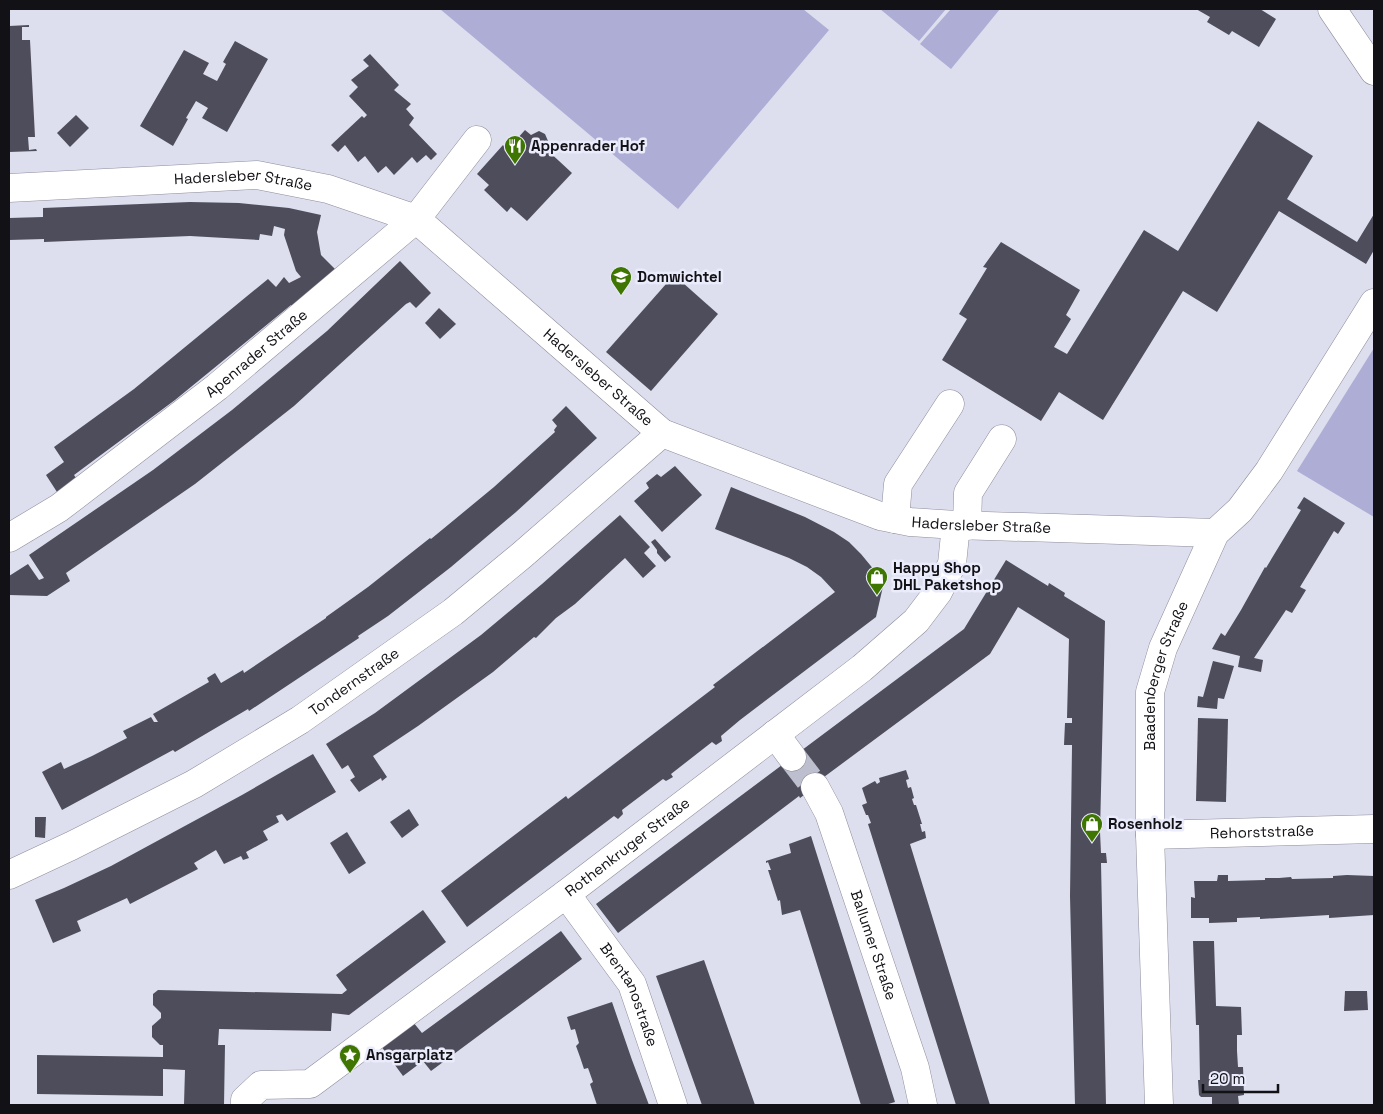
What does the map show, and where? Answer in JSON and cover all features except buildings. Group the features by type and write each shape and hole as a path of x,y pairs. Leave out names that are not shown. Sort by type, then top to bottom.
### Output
{"street":[{"path":"1332,9 1374,71"},
{"name":"Apenrader Straße","path":"9,538 59,508 217,387 416,219 477,140"},
{"name":"Hadersleber Straße","path":"9,188 257,175 328,189 416,219 662,433 880,516 910,522 1215,533"},
{"name":"Baadenberger Straße","path":"1159,1105 1150,834 1150,692 1164,648 1215,533 1240,510 1269,471 1374,303"},
{"path":"895,519 898,484 950,404"},
{"name":"Tondernstraße","path":"9,875 194,784 300,720 453,612 522,555 662,433"},
{"name":"Rothenkruger Straße","path":"245,1105 245,1100 261,1085 310,1084 566,894 862,668 916,621 938,592 952,564 968,493 1002,439"},
{"path":"775,734 792,757"},
{"name":"Ballumer Straße","path":"815,787 829,813 916,1068 923,1105"},
{"name":"Rehorststraße","path":"1150,834 1374,829"},
{"name":"Brentanostraße","path":"566,894 632,984 673,1105"}],"shaded area":[{"path":"440,9 803,9 829,30 678,209"},
{"path":"880,9 946,9 919,41"},
{"path":"951,9 1000,9 951,69 920,44"},
{"path":"1374,348 1374,517 1297,471"}],"tunnel":[{"path":"792,757 815,787"}],"place":[{"name":"Appenrader Hof","path":"515,165"},
{"name":"Domwichtel","path":"621,296"},
{"name":"Happy Shop DHL Paketshop","path":"877,596"},
{"name":"Rosenholz","path":"1092,843"},
{"name":"Ansgarplatz","path":"350,1074"}]}
